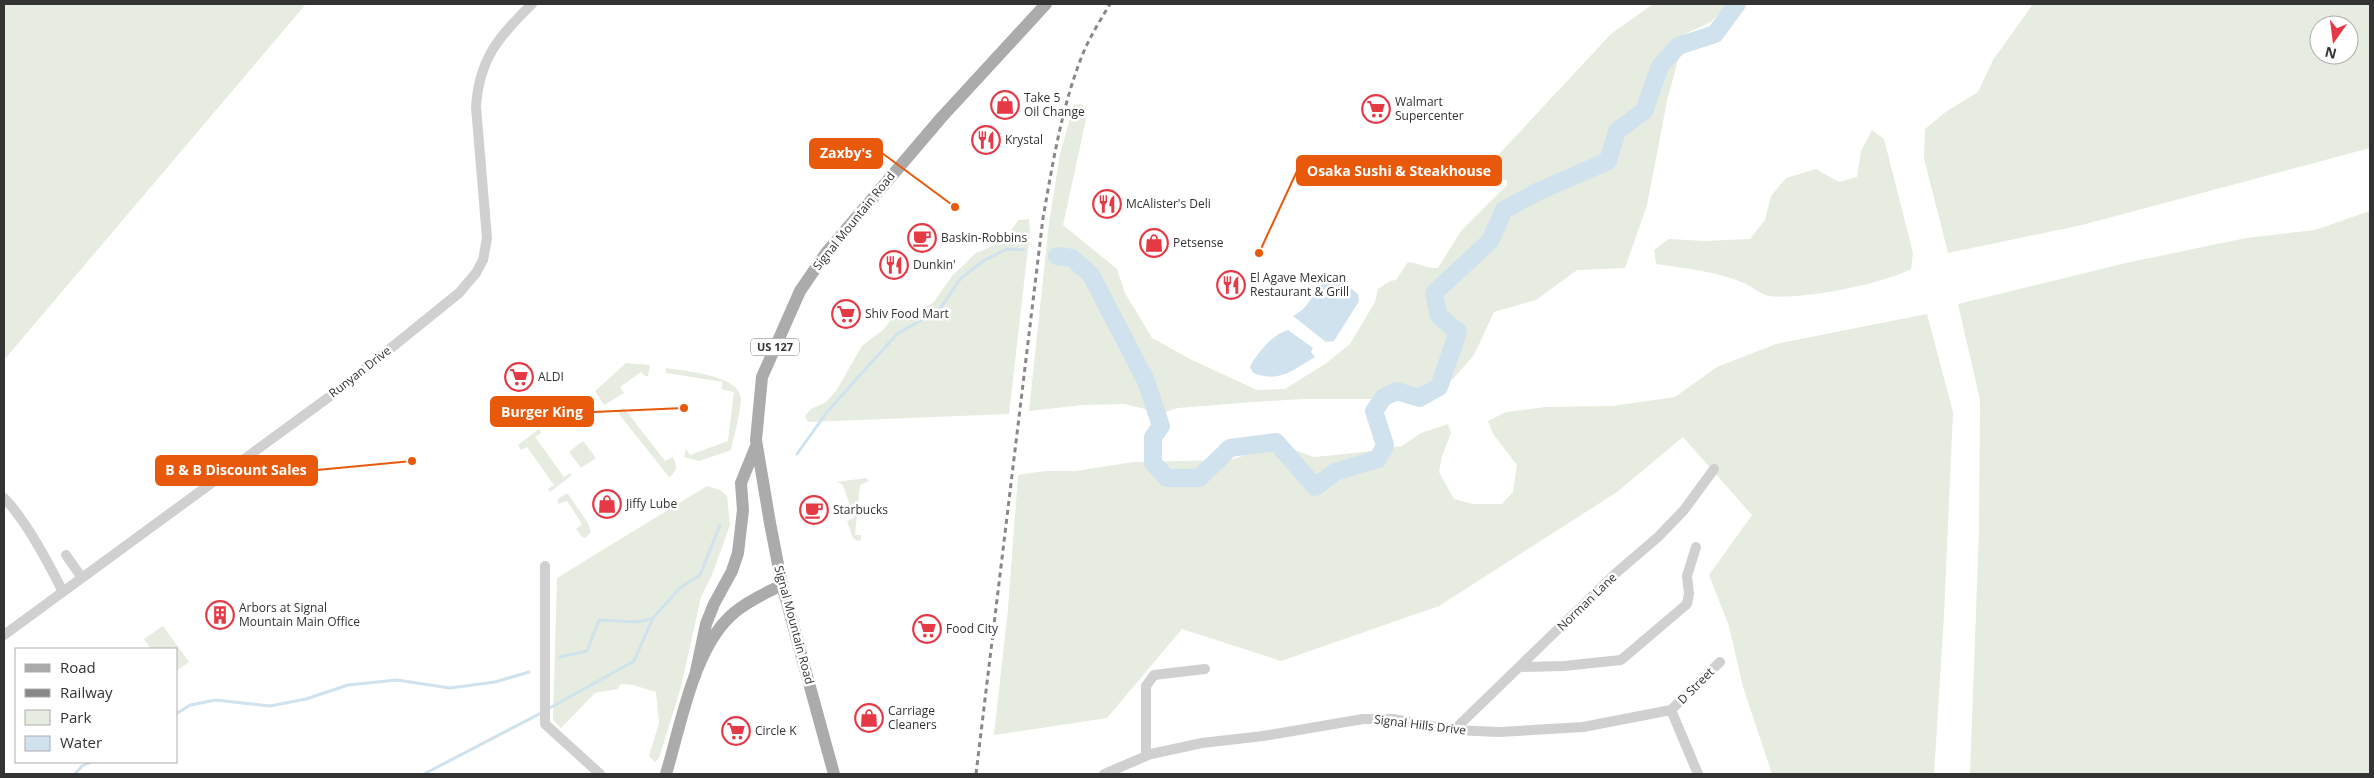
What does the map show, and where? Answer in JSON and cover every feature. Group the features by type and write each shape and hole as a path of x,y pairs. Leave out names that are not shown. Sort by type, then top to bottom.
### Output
{"main road":[{"name":"Signal Mountain Road","path":"834,774 782,585 756,446 762,377 800,290 826,252 941,118 1046,4"},
{"path":"666,774 695,676 706,624 714,604 732,571 738,553 743,510 741,484 756,446"},
{"path":"695,676 707,647 724,623 750,601 782,585"}],"street":[{"name":"Runyan Drive","path":"4,635 344,386 460,293 476,273 483,260 487,238 476,107 478,85 485,63 493,47 508,27 532,4"},
{"name":"Norman Lane","path":"1454,730 1616,573 1665,530 1684,510 1714,469"},
{"path":"4,498 21,520 48,563 63,592"},
{"path":"1519,667 1564,666 1621,660 1687,604 1690,594 1687,576 1696,547"},
{"path":"66,555 82,578"},
{"path":"545,566 545,724 600,774"},
{"name":"D Street","path":"1671,710 1720,662"},
{"path":"1146,756 1146,686 1154,675 1205,669"},
{"path":"1671,710 1698,774"},
{"name":"Signal Hills Drive","path":"1104,774 1146,756 1202,743 1263,736 1363,719 1393,719 1454,730 1499,732 1583,727 1671,710"}],"green space":[{"path":"4,4 306,4 4,360"},
{"path":"1653,4 1728,4 1711,22 1685,34 1667,101 1647,205 1625,268 1577,270 1536,300 1494,312 1474,355 1453,379 1415,389 1395,386 1378,392 1372,399 1303,399 1253,402 1178,408 1162,413 1124,404 1083,405 1029,411 1049,223 1060,154 1074,105 1080,104 1086,107 1087,115 1063,225 1117,269 1125,293 1152,338 1192,360 1257,390 1285,389 1325,364 1350,344 1375,302 1378,289 1390,281 1396,280 1408,262 1438,268 1461,231 1507,185 1507,180 1486,180 1480,177 1488,166 1611,34"},
{"path":"2033,4 2370,4 2370,148 2082,225 1948,253 1924,158 1925,129 1947,111 1978,92 1993,60"},
{"path":"1872,130 1884,139 1913,253 1911,269 1898,275 1842,290 1783,297 1765,295 1743,282 1719,275 1656,264 1654,250 1669,239 1705,241 1750,239 1765,220 1771,196 1786,178 1816,169 1839,182 1857,177 1861,151"},
{"path":"2370,211 2370,774 1970,774 1979,530 1980,400 1958,304 2126,263 2246,238 2315,230"},
{"path":"1029,219 1030,231 1009,414 808,422 805,416 811,409 826,402 836,391 862,346 884,329 897,311 920,310 933,303 952,276 976,253 999,243 1009,234 1018,220"},
{"path":"1927,314 1953,412 1944,615 1934,774 1772,774 1743,687 1729,626 1709,575 1752,515 1683,437 1617,492 1439,606 1281,661 1182,629 1107,718 994,735 1008,609 1018,475 1044,471 1076,471 1133,462 1230,460 1258,451 1295,450 1314,457 1364,452 1402,446 1421,433 1448,424 1451,433 1442,456 1439,472 1454,499 1473,504 1502,504 1513,492 1517,465 1493,434 1488,421 1506,412 1545,407 1612,406 1675,397 1717,367 1776,344"},
{"path":"626,363 650,365 648,376 641,372 620,387 624,393 604,405 595,391"},
{"path":"666,368 722,379 732,384 739,391 741,399 731,450 699,461 684,457 686,449 690,455 728,441 734,392 721,389 723,382 666,373"},
{"path":"624,408 665,461 673,457 676,468 669,477 619,414 619,410"},
{"path":"539,429 541,433 535,437 564,477 570,473 572,475 550,492 548,489 554,485 527,447 521,450 518,445"},
{"path":"583,441 596,458 581,468 569,452"},
{"path":"866,478 869,481 860,485 855,535 861,535 861,540 858,541 853,538 847,521 854,518 843,485 837,482"},
{"path":"707,486 720,490 727,496 730,525 712,575 701,597 681,687 659,758 655,762 649,756 659,723 656,692 633,685 621,684 617,689 595,693 561,728 553,720 557,578"},
{"path":"568,494 588,523 591,532 585,538 576,529 582,524 567,501 558,504 558,499"},
{"path":"163,626 189,662 178,670 178,648 150,648 144,639"}],"water":[{"path":"1335,276 1358,294 1359,301 1334,341 1326,342 1293,316 1305,307 1321,285"},
{"path":"1288,330 1313,348 1311,352 1315,357 1292,371 1278,376 1262,376 1253,373 1250,367 1261,350 1271,340"}],"waterway":[{"path":"1057,256 1072,258 1091,275 1146,381 1161,426 1153,437 1153,463 1167,478 1199,478 1230,448 1276,442 1315,487 1335,472 1378,459 1385,445 1374,411 1384,397 1397,391 1419,398 1439,387 1458,332 1439,316 1434,293 1490,241 1504,210 1537,192 1608,161 1617,131 1644,111 1660,66 1678,46 1715,34 1737,4"},
{"path":"797,454 827,412 897,334 939,310 961,278 985,260 1007,249 1024,250"},
{"path":"548,709 634,661 653,618 680,588 700,575 720,525"},
{"path":"560,657 587,651 599,620 638,622 653,618"},
{"path":"178,713 190,705 216,700 270,706 306,699 348,685 397,680 450,688 495,682 529,672"},
{"path":"424,774 543,712"},
{"path":"75,774 82,766 89,763"}],"railway":[{"path":"976,774 1043,218 1059,133 1076,71 1096,27 1110,4"}],"place":[{"name":"Take 5 Oil Change","path":"1005,105"},
{"name":"Walmart Supercenter","path":"1376,109"},
{"name":"Krystal","path":"986,140"},
{"name":"McAlister's Deli","path":"1107,204"},
{"name":"Zaxby's","path":"955,207"},
{"name":"Baskin-Robbins","path":"922,238"},
{"name":"Petsense","path":"1154,243"},
{"name":"Osaka Sushi & Steakhouse","path":"1259,253"},
{"name":"Dunkin'","path":"894,265"},
{"name":"El Agave Mexican Restaurant & Grill","path":"1231,285"},
{"name":"Shiv Food Mart","path":"846,314"},
{"name":"ALDI","path":"519,377"},
{"name":"Burger King","path":"684,408"},
{"name":"B & B Discount Sales","path":"412,461"},
{"name":"Jiffy Lube","path":"607,504"},
{"name":"Starbucks","path":"814,510"},
{"name":"Arbors at Signal Mountain Main Office","path":"220,615"},
{"name":"Food City","path":"927,629"},
{"name":"Carriage Cleaners","path":"869,718"},
{"name":"Circle K","path":"736,731"}]}
